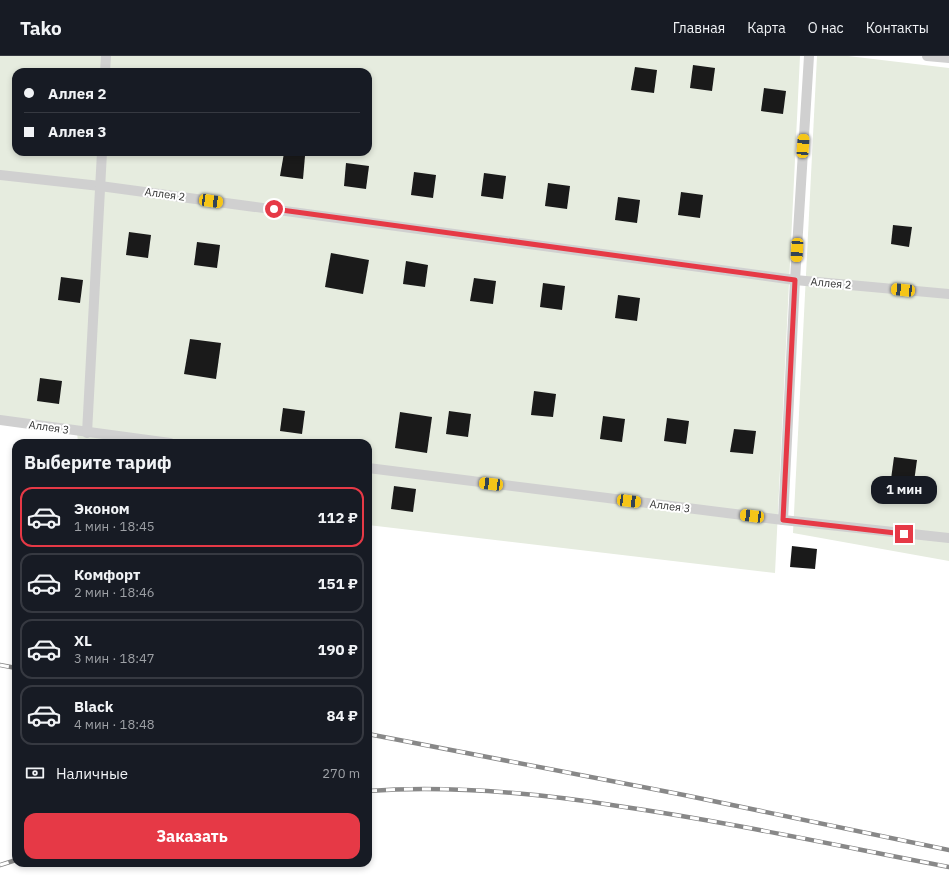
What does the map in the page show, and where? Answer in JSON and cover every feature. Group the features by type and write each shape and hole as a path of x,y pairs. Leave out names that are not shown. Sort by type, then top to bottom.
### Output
{"lane":[{"path":"105,68 106,56"},
{"path":"783,520 795,280 809,56"},
{"path":"927,56 949,58"},
{"path":"87,432 102,156"},
{"name":"Аллея 2","path":"0,175 100,186 795,280 949,294"},
{"name":"Аллея 3","path":"0,420 140,439"},
{"name":"Аллея 3","path":"372,469 783,520 949,538"}],"shaded area":[{"path":"0,56 800,56 775,573 372,525 372,439 78,439 77,431 0,424"},
{"path":"817,56 848,56 949,68 949,561 793,533"}],"building":[{"path":"693,65 715,68 712,91 690,88"},
{"path":"635,67 657,70 654,93 631,90"},
{"path":"764,88 786,91 783,114 761,111"},
{"path":"283,156 305,156 303,179 280,176"},
{"path":"346,163 369,166 366,189 344,186"},
{"path":"414,172 436,175 433,198 411,195"},
{"path":"484,173 506,176 503,199 481,196"},
{"path":"548,183 570,186 567,209 545,206"},
{"path":"681,192 703,195 700,218 678,215"},
{"path":"618,197 640,200 637,223 615,220"},
{"path":"893,225 912,227 909,247 891,244"},
{"path":"129,232 151,235 148,258 126,255"},
{"path":"197,242 220,245 217,268 194,265"},
{"path":"331,253 369,260 363,294 325,287"},
{"path":"406,261 428,265 425,287 403,284"},
{"path":"61,277 83,280 80,303 58,300"},
{"path":"474,278 496,281 493,304 470,301"},
{"path":"543,283 565,286 562,310 540,307"},
{"path":"618,295 640,298 637,321 615,318"},
{"path":"190,339 221,343 216,379 184,374"},
{"path":"40,378 62,381 59,404 37,401"},
{"path":"534,391 556,394 553,417 531,415"},
{"path":"283,408 305,411 302,434 280,431"},
{"path":"449,411 471,414 468,437 446,434"},
{"path":"400,412 432,417 427,453 395,448"},
{"path":"603,416 625,419 622,442 600,439"},
{"path":"667,418 689,421 686,444 664,441"},
{"path":"734,429 756,431 753,454 730,452"},
{"path":"894,457 917,460 914,482 891,479"},
{"path":"394,486 416,489 413,512 391,509"},
{"path":"792,546 817,549 815,569 790,567"}],"railway":[{"path":"0,665 12,667"},
{"path":"372,735 684,795 949,850"},
{"path":"372,791 431,789 494,791 587,801 743,827 949,867"},
{"path":"0,865 12,861"}],"route":[{"path":"274,209 795,280 783,520 904,534"}]}
